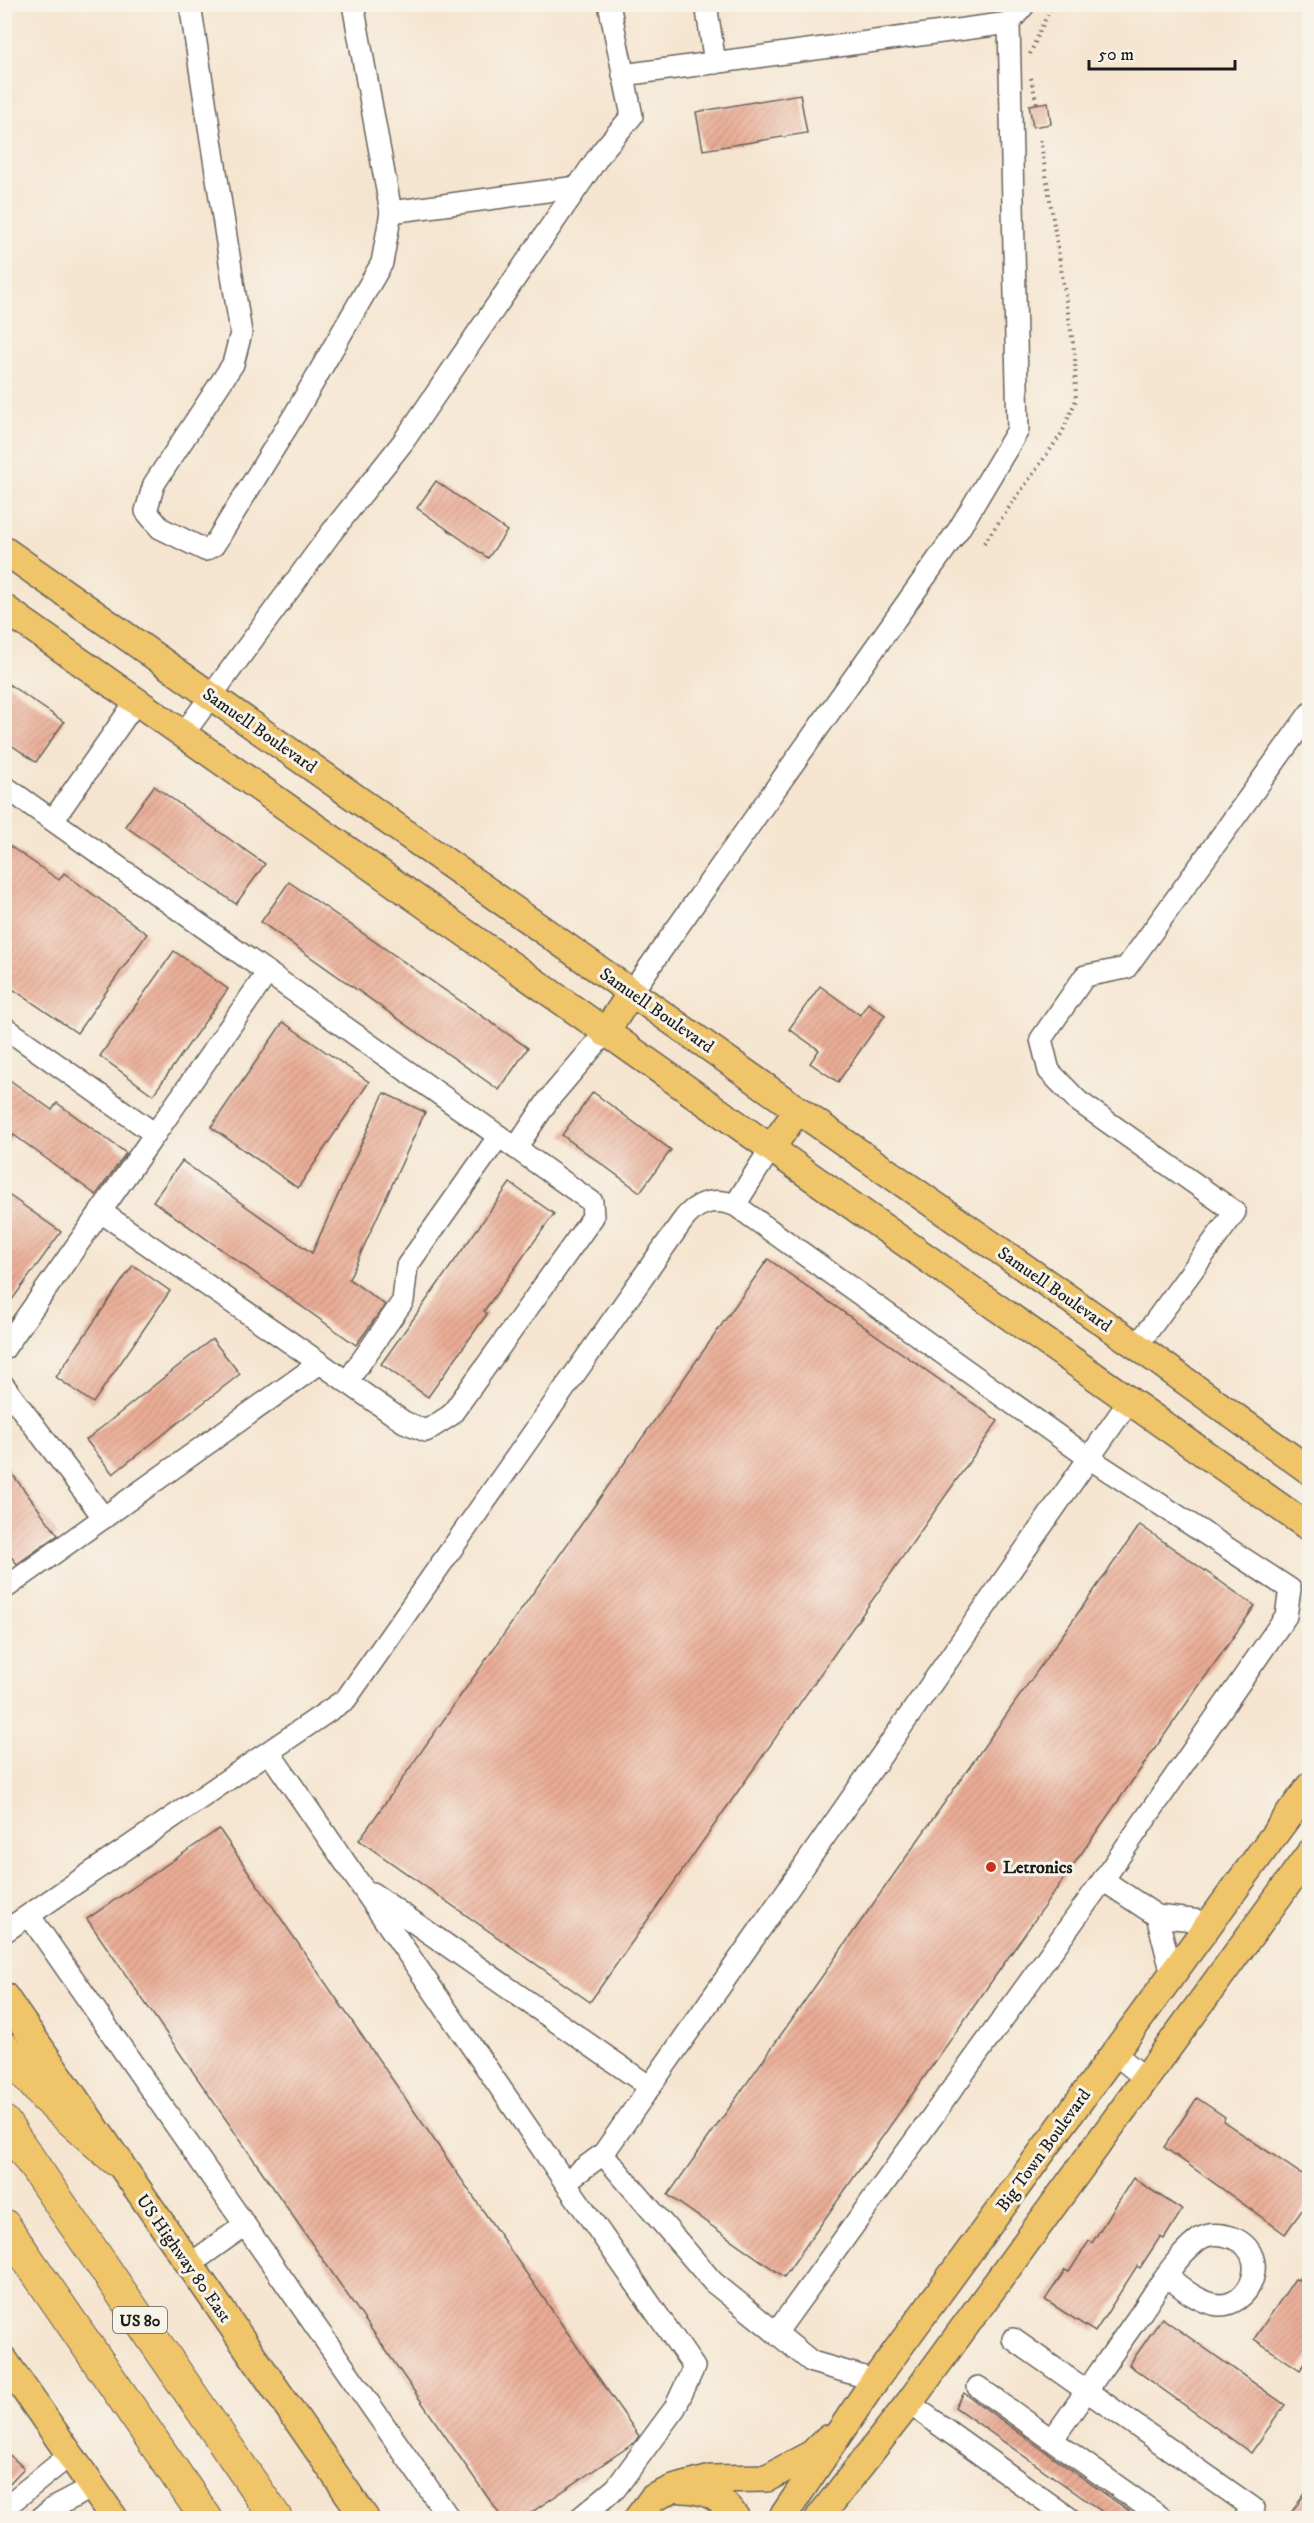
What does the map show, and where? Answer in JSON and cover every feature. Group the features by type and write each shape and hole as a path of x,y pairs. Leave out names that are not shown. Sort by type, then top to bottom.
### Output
{"highway":[{"path":"4,2048 45,2097 116,2160"},
{"name":"US 80","path":"4,2122 276,2518"},
{"path":"4,2225 206,2518"}],"main road":[{"name":"Samuell Boulevard","path":"4,550 1137,1346 1310,1471"},
{"path":"4,608 1310,1528"},
{"path":"605,1033 632,993"},
{"path":"771,1148 798,1110"},
{"name":"Big Town Boulevard","path":"782,2518 875,2380 1310,1785"},
{"path":"819,2518 909,2403 1310,1853"},
{"name":"US Highway 80 East","path":"4,1996 365,2518"},
{"path":"4,2360 114,2518"},
{"path":"875,2380 909,2403"},
{"path":"638,2518 653,2498 673,2489 711,2479 767,2478 812,2454 851,2415"},
{"path":"845,2518 851,2478"},
{"path":"673,2489 704,2491 714,2495 736,2518"}],"lane":[{"path":"190,4 241,333 233,364 154,484 146,510 160,528 205,550 214,545 301,404 382,263 391,212 353,4"},
{"path":"184,733 403,442 577,187 603,150 632,116 609,4"},
{"path":"706,4 715,63"},
{"path":"632,993 959,529 1018,430 1009,23 1025,4"},
{"path":"623,75 1009,23"},
{"path":"391,212 577,187"},
{"path":"53,820 137,700"},
{"path":"1137,1346 1235,1212 1078,1101 1049,1071 1041,1039 1085,976 1126,968 1310,713"},
{"path":"4,786 592,1202 593,1217 451,1415 426,1431 404,1422 100,1212"},
{"path":"4,1349 268,972"},
{"path":"4,1027 155,1134"},
{"path":"347,1382 403,1301 407,1266 507,1142 549,1099 605,1033"},
{"path":"735,1205 771,1148"},
{"path":"4,1932 346,1699 688,1213 698,1205 710,1201 723,1201 735,1205 1089,1458 1290,1589 1286,1616 1103,1880 776,2333"},
{"path":"4,1589 320,1363"},
{"path":"4,1386 104,1518"},
{"path":"565,2182 603,2154 1129,1401"},
{"path":"269,1752 694,2367 675,2408 616,2488 580,2518"},
{"path":"1103,1880 1157,1916 1210,1922"},
{"path":"362,1886 650,2087"},
{"path":"29,1915 449,2518"},
{"path":"1157,1916 1172,1974"},
{"path":"1114,2053 1145,2078"},
{"path":"603,2154 713,2282 812,2362 875,2380"},
{"path":"189,2265 245,2225"},
{"path":"1052,2440 1167,2276"},
{"path":"1013,2339 1253,2508 1245,2518"},
{"path":"978,2387 1162,2518"},
{"path":"909,2403 1069,2518"},
{"path":"4,2508 70,2455"},
{"path":"41,2518 53,2508 93,2487"}],"path":[{"path":"1027,59 1052,4"},
{"path":"1030,70 1037,104"},
{"path":"984,543 1062,433 1076,400 1075,356 1040,138"}],"building":[{"path":"800,94 807,133 703,150 696,112"},
{"path":"1048,102 1051,124 1033,127 1029,105"},
{"path":"436,481 507,531 488,558 417,508"},
{"path":"4,681 64,722 36,762 4,740"},
{"path":"154,786 265,864 236,904 125,826"},
{"path":"4,842 59,880 64,873 147,934 77,1033 4,983"},
{"path":"289,882 528,1048 499,1090 261,922"},
{"path":"174,951 228,989 153,1095 100,1056"},
{"path":"820,986 860,1015 868,1003 885,1015 838,1082 810,1063 819,1050 789,1029"},
{"path":"283,1022 369,1082 298,1188 211,1127"},
{"path":"4,1076 52,1110 57,1103 126,1153 96,1195 14,1135 4,1148"},
{"path":"593,1092 671,1150 640,1192 562,1135"},
{"path":"384,1093 425,1112 349,1279 385,1305 356,1345 153,1201 182,1161 312,1253"},
{"path":"510,1183 554,1214 484,1311 487,1314 428,1397 381,1364"},
{"path":"10,1196 61,1232 4,1311 4,1204"},
{"path":"768,1259 998,1421 590,2002 359,1840"},
{"path":"133,1265 170,1291 93,1403 56,1377"},
{"path":"212,1339 240,1374 113,1474 86,1440"},
{"path":"4,1463 58,1535 17,1564 4,1548"},
{"path":"1140,1525 1255,1606 784,2277 668,2195"},
{"path":"219,1829 639,2436 634,2443 523,2518 502,2518 87,1919"},
{"path":"1197,2098 1225,2117 1223,2121 1310,2180 1310,2199 1285,2234 1164,2147"},
{"path":"1133,2178 1182,2210 1164,2239 1160,2237 1140,2268 1137,2266 1095,2332 1045,2300 1065,2270 1069,2272 1089,2241 1092,2243"},
{"path":"1310,2263 1310,2355 1300,2370 1254,2339 1295,2279 1298,2280"},
{"path":"1162,2318 1285,2405 1251,2453 1129,2365"},
{"path":"964,2393 1139,2518 1111,2518 955,2407"},
{"path":"4,2450 24,2468 4,2489"},
{"path":"1310,2487 1310,2518 1287,2518"}],"place":[{"name":"Letronics","path":"991,1867"}]}
